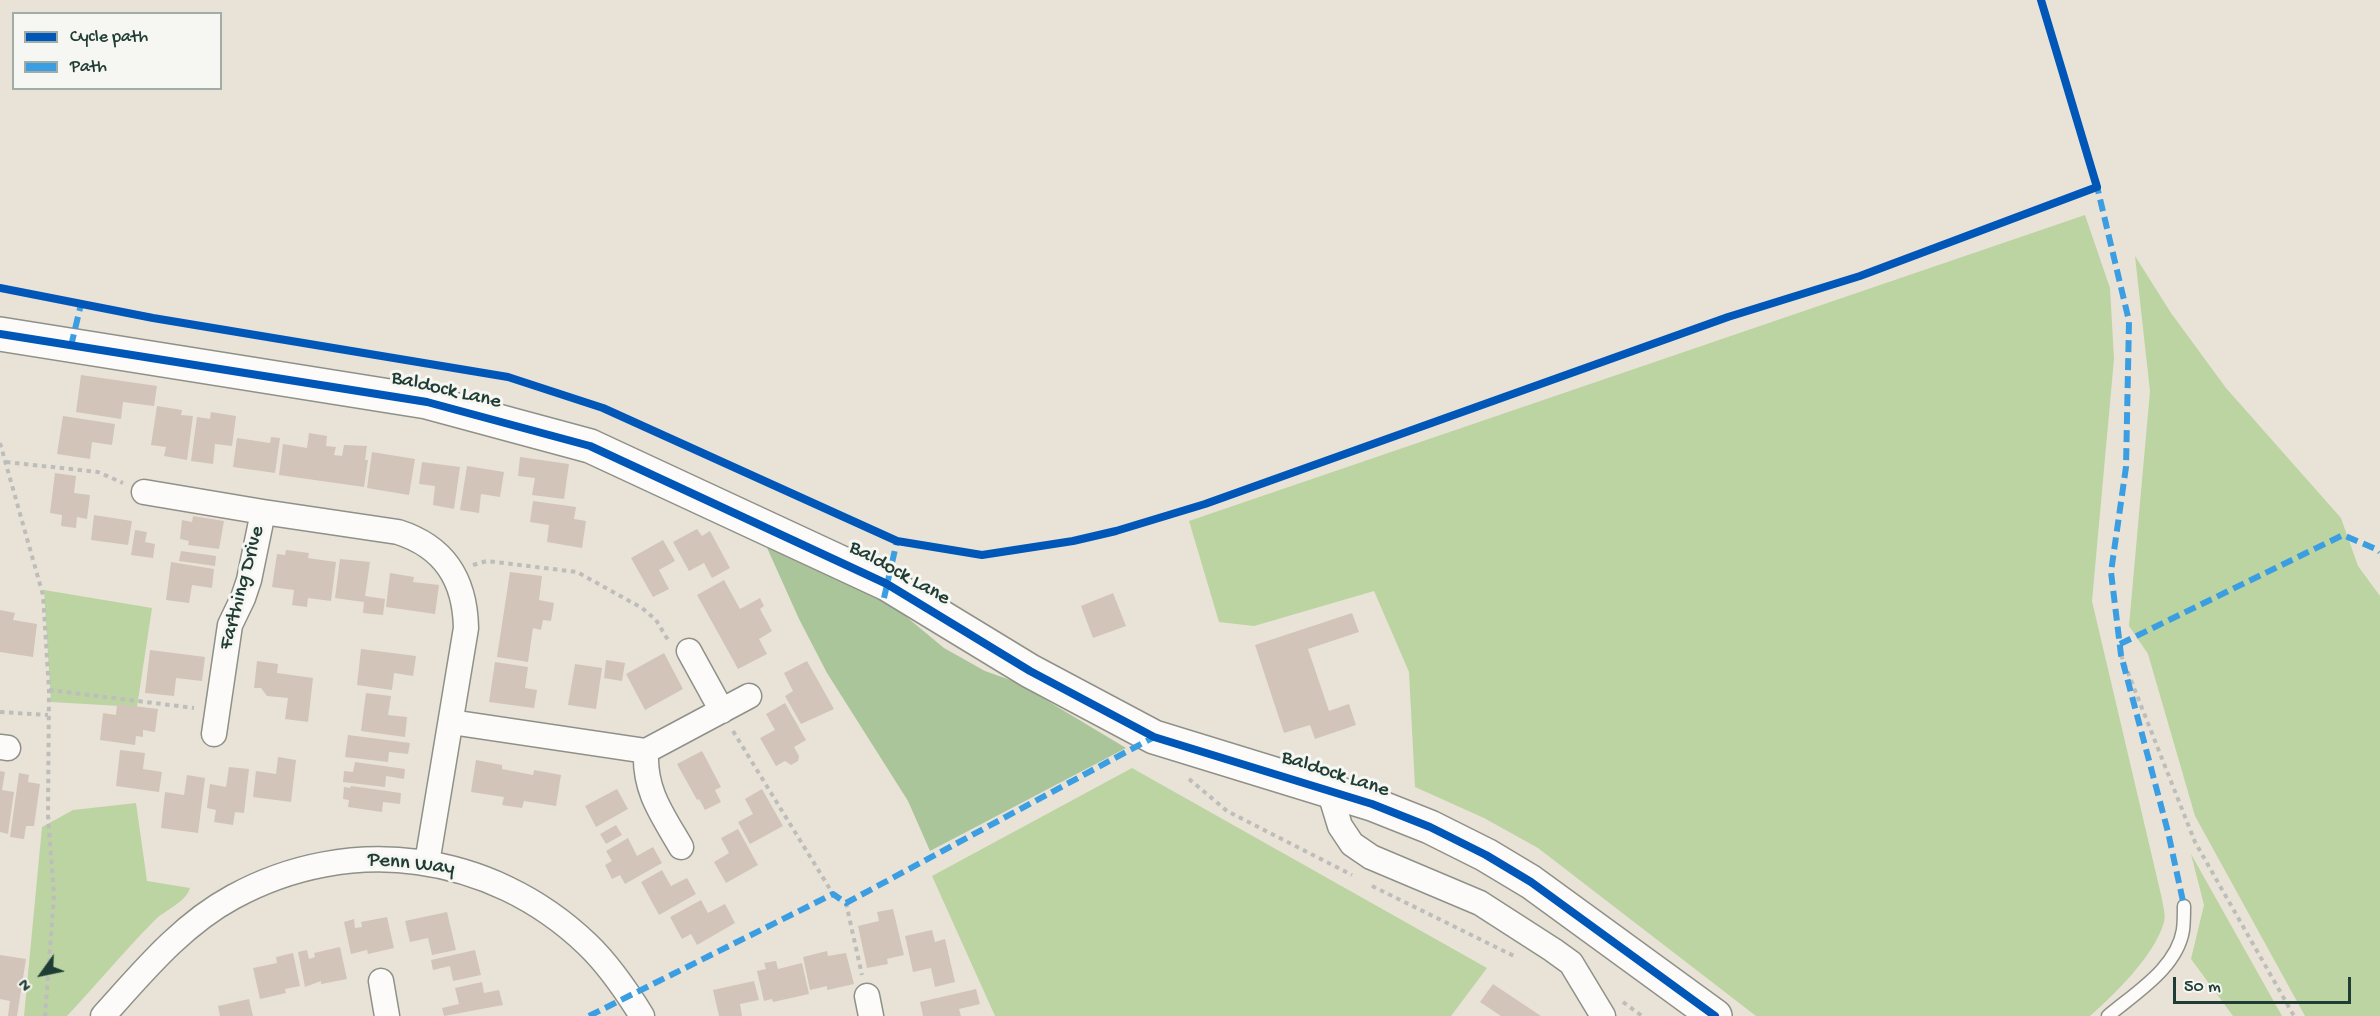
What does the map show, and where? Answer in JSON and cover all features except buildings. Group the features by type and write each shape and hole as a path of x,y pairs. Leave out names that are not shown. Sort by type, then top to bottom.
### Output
{"street":[{"name":"Baldock Lane","path":"0,334 427,402 590,446 887,584 1030,672 1154,737 1329,790 1430,827 1486,855 1532,882 1715,1016"},
{"name":"Farthing Drive","path":"144,492 370,527 407,535 428,545 438,553 455,575 463,596 466,628 427,863"},
{"name":"Farthing Drive","path":"216,723 230,625 249,580 263,512"},
{"path":"689,651 722,711"},
{"path":"451,722 646,751 749,696"},
{"path":"646,751 649,787 681,847"},
{"name":"Baldock Lane","path":"1329,790 1340,826 1352,844 1371,856 1480,903 1553,950 1570,963 1584,981 1604,1016"},
{"name":"Penn Way","path":"103,1016 171,943 195,921 232,897 264,882 302,870 344,861 387,858 459,869 496,881 530,898 588,944 609,968 642,1016"},
{"path":"381,981 387,1016"}],"lane":[{"path":"2108,1016 2153,979 2177,949 2183,931 2184,906"}],"path":[{"path":"0,442 43,596 49,690 48,815 54,895 45,1016"},
{"path":"6,462 98,472 144,492"},
{"path":"455,575 465,567 487,561 577,572 642,608 656,620 669,641 689,651"},
{"path":"2121,655 2195,842 2294,1016"},
{"path":"49,690 216,723"},
{"path":"722,711 833,894"},
{"path":"0,712 48,714"},
{"path":"1181,775 1191,780 1227,811 1354,877"},
{"path":"1364,882 1526,961"},
{"path":"846,903 869,1006"},
{"path":"1584,981 1618,998 1642,1016"}],"green space":[{"path":"2085,215 2110,288 2114,359 2092,601 2165,917 2159,935 2143,960 2111,997 2090,1016 1756,1016 1538,848 1484,818 1415,787 1409,672 1374,591 1254,626 1219,622 1189,521"},
{"path":"2135,256 2171,313 2226,388 2341,518 2358,566 2380,596 2380,1016 2305,1016 2195,816 2148,654 2129,626 2150,391"},
{"path":"764,541 831,570 897,609 944,648 985,671 1016,682 1126,748 930,851 908,801 827,673 799,619"},
{"path":"44,590 152,608 137,707 51,702"},
{"path":"1132,768 1487,968 1451,1016 995,1016 932,876"},
{"path":"136,803 147,881 190,888 188,893 156,919 67,1016 24,1016 42,827 73,810"},
{"path":"2191,854 2282,1016 2233,1016 2191,959 2204,905"}],"marked path":[{"path":"2096,182 2129,321 2126,467 2111,572 2121,655 2168,832 2184,906"},
{"path":"71,346 81,304"},
{"path":"2120,644 2343,535 2380,552"},
{"path":"884,598 897,541"},
{"path":"589,1016 833,894 846,903 1154,737"}],"cycle path":[{"path":"0,288 153,318 508,377 603,408 897,541 982,555 1073,541 1116,531 1205,504 1728,317 1860,276 2097,187 2041,0"},
{"path":"0,334 427,402 590,446 887,584 1030,671 1154,737 1372,804 1430,827 1486,855 1531,882 1715,1016"}]}
